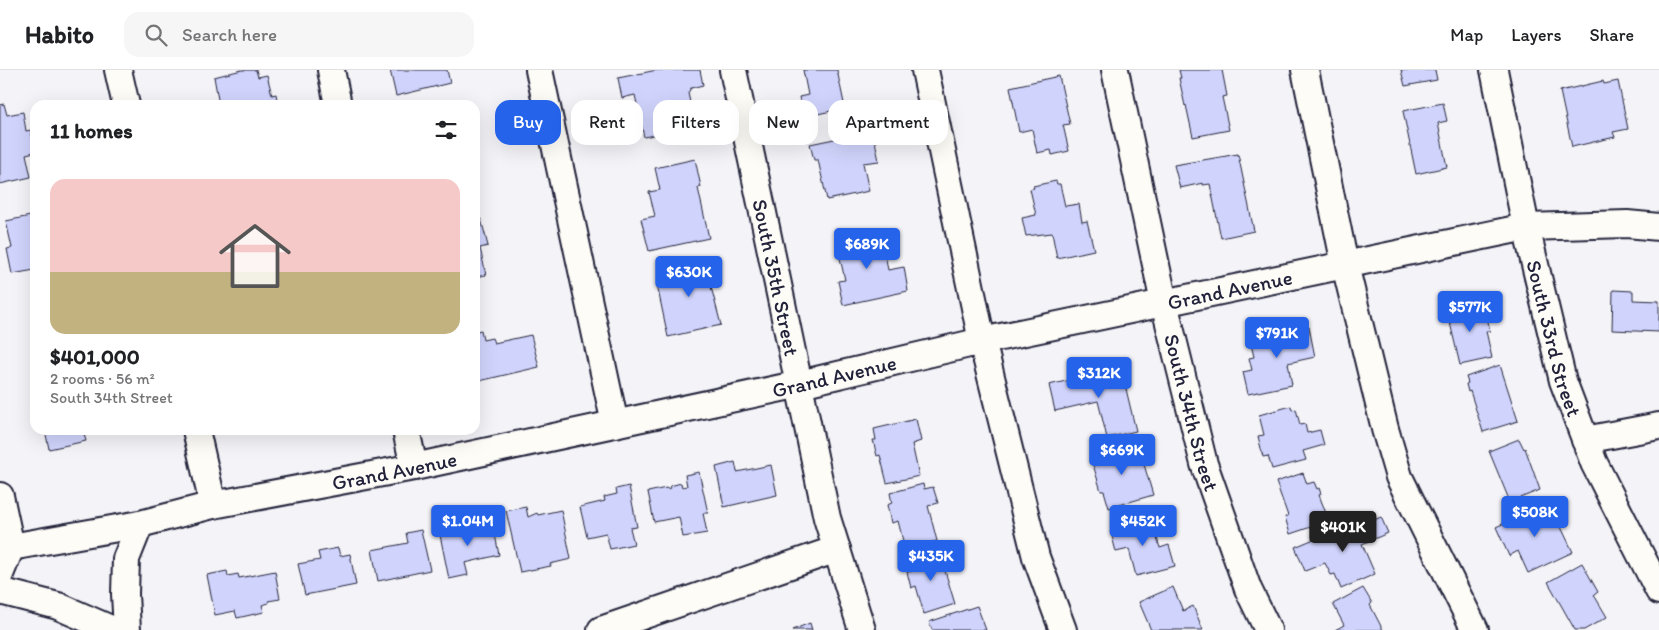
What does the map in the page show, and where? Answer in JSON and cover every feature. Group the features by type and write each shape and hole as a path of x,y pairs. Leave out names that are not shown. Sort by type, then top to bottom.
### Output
{"street":[{"path":"118,70 125,100"},
{"path":"330,70 337,100"},
{"path":"539,70 615,424"},
{"name":"South 35th Street","path":"733,70 827,518 862,630"},
{"path":"925,70 982,341 1036,557 1063,630"},
{"name":"South 34th Street","path":"1115,70 1164,303 1204,464 1248,589 1268,630"},
{"path":"1305,70 1345,265 1385,429 1399,477 1474,630"},
{"name":"South 33rd Street","path":"1494,70 1526,227 1563,381 1594,464 1659,591"},
{"name":"Grand Avenue","path":"11,547 140,524 213,506 414,467 800,384 982,341 1526,227 1627,224 1659,227"},
{"path":"1585,440 1659,426"},
{"path":"197,435 213,506"},
{"path":"407,435 414,467"},
{"path":"0,496 11,547 0,574"},
{"path":"127,630 126,559 140,524"},
{"path":"601,630 837,549"},
{"path":"0,591 58,606 113,630"}],"building":[{"path":"242,70 256,70 258,77 267,75 272,95 276,94 277,100 218,100 214,77"},
{"path":"390,70 447,70 450,83 396,96"},
{"path":"657,70 700,70 703,85 691,88 688,93 690,100 653,100 653,135 644,137 643,100 636,100 635,95 622,98 618,78"},
{"path":"803,70 837,70 843,100 828,100 828,112 818,114 818,100 800,100 799,97 808,95"},
{"path":"1179,70 1222,70 1227,96 1222,97 1229,130 1193,137 1179,78 1181,78"},
{"path":"1401,70 1435,70 1437,80 1405,86"},
{"path":"1059,76 1070,124 1063,125 1069,151 1052,155 1051,150 1037,153 1032,129 1019,132 1010,87"},
{"path":"1603,81 1604,84 1618,81 1628,129 1613,132 1615,137 1572,147 1560,91"},
{"path":"1443,103 1447,121 1438,123 1447,167 1416,174 1403,111"},
{"path":"4,104 7,115 23,112 26,131 30,130 30,153 26,154 30,177 0,184 0,105"},
{"path":"828,140 828,145 876,145 879,161 863,163 869,191 827,200 818,160 814,160 810,145 818,145 818,142"},
{"path":"1238,154 1254,231 1221,238 1210,184 1203,185 1203,183 1180,188 1174,165"},
{"path":"695,159 701,187 698,188 709,238 649,251 641,219 655,216 649,192 660,190 655,168"},
{"path":"1056,181 1057,184 1060,184 1065,206 1079,204 1082,222 1087,221 1094,250 1057,258 1052,233 1026,236 1022,218 1036,215 1030,189 1034,188 1033,186"},
{"path":"30,216 30,271 12,274 7,249 12,248 6,221"},
{"path":"480,219 488,246 480,248"},
{"path":"876,231 877,238 882,237 888,270 904,267 908,291 843,305 838,281 845,280 836,240"},
{"path":"480,248 486,275 480,276"},
{"path":"707,257 712,279 709,279 721,325 668,337 657,285 671,282 668,266"},
{"path":"1613,290 1633,291 1633,300 1659,301 1659,332 1612,330"},
{"path":"1480,302 1483,313 1486,312 1490,331 1486,331 1492,358 1460,365 1447,310"},
{"path":"1309,327 1315,357 1288,363 1292,385 1248,394 1243,372 1252,370 1249,358 1254,357 1250,340"},
{"path":"480,330 483,340 492,338 494,343 531,335 539,367 480,381"},
{"path":"1500,365 1518,421 1483,432 1470,391 1468,392 1466,377"},
{"path":"1121,368 1136,431 1107,438 1098,401 1055,411 1049,385"},
{"path":"1291,406 1292,410 1296,409 1300,425 1305,424 1307,433 1320,430 1324,445 1303,451 1306,460 1272,469 1268,456 1263,457 1258,436 1264,435 1259,415"},
{"path":"916,419 921,441 912,444 919,476 887,483 880,455 877,456 873,440 876,440 874,429"},
{"path":"46,435 84,435 86,441 49,449"},
{"path":"1519,439 1525,448 1540,490 1510,502 1489,451"},
{"path":"1138,444 1153,495 1109,508 1104,491 1101,491 1091,458"},
{"path":"735,462 737,472 771,465 777,495 724,507 716,467"},
{"path":"699,472 708,513 703,513 707,533 683,537 679,517 654,522 648,492 671,488 670,486 681,483 682,487 687,486 685,475"},
{"path":"1303,473 1307,484 1314,482 1317,489 1319,488 1321,494 1319,495 1329,521 1290,534 1285,517 1288,516 1276,482"},
{"path":"923,484 924,489 933,487 938,503 928,506 937,541 905,549 898,521 891,523 887,505 892,503 890,493"},
{"path":"629,486 637,527 630,528 634,544 610,549 606,533 587,537 580,507 605,501 604,497 617,494 616,489"},
{"path":"1549,502 1573,552 1528,573 1518,551 1509,556 1496,527"},
{"path":"526,507 528,517 537,513 538,515 561,510 571,559 550,564 551,566 520,572 506,511"},
{"path":"1381,517 1388,533 1362,544 1375,574 1341,589 1335,574 1331,575 1325,563 1305,571 1295,547 1326,534 1329,539"},
{"path":"481,518 482,526 493,524 499,555 465,563 468,575 449,579 440,535 457,531 457,528 466,526 465,522"},
{"path":"1151,518 1160,548 1169,545 1175,566 1136,576 1129,549 1116,552 1111,532 1121,529 1120,526"},
{"path":"421,530 430,570 378,581 372,550 408,543 406,533"},
{"path":"338,548 340,556 350,554 356,585 305,595 298,564 320,560 318,552"},
{"path":"939,551 955,604 924,614 916,586 911,588 907,572 912,571 908,560"},
{"path":"1582,563 1598,592 1594,595 1607,617 1584,630 1575,630 1548,582"},
{"path":"227,571 228,576 238,574 239,578 275,571 280,599 268,601 269,603 262,605 264,612 237,618 235,611 215,615 207,575"},
{"path":"1173,587 1183,611 1193,606 1203,630 1151,630 1139,602"},
{"path":"1363,588 1372,603 1370,605 1383,630 1335,630 1344,625 1333,604"},
{"path":"977,606 986,630 932,630 929,622"},
{"path":"810,623 812,630 792,630"}]}
